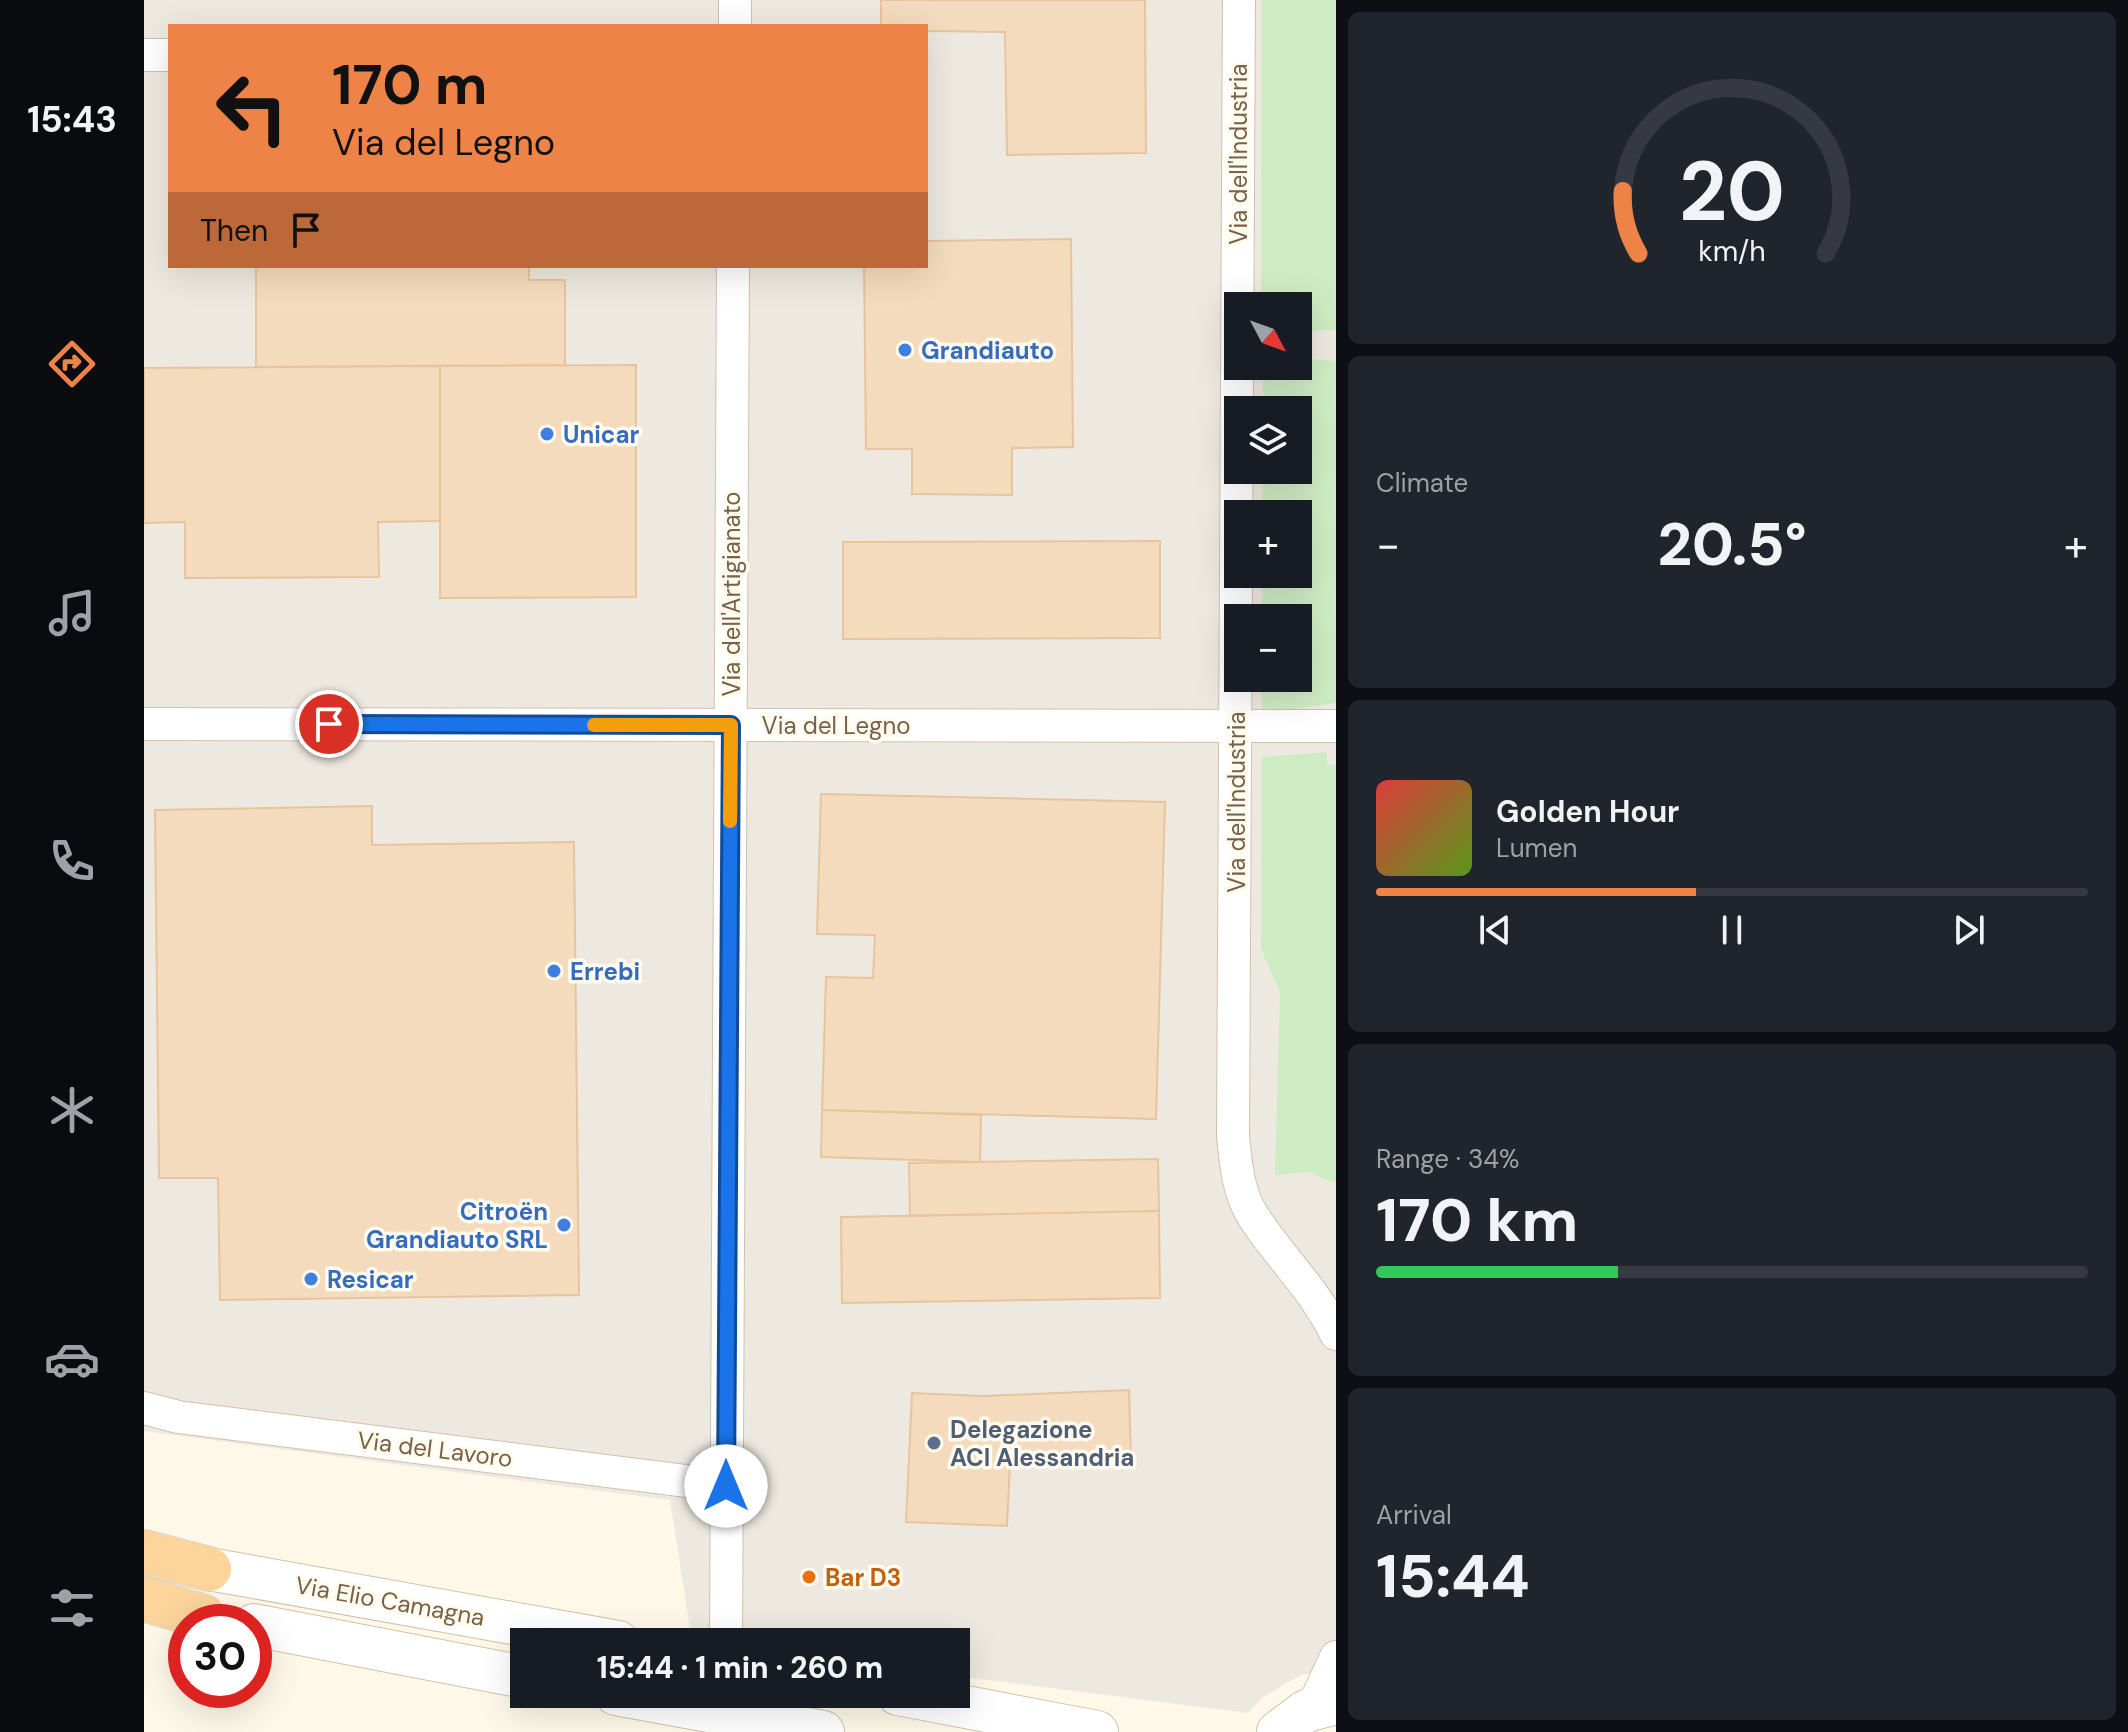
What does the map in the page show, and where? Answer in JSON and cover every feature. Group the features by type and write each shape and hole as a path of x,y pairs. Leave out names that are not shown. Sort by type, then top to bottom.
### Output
{"highway":[{"path":"144,1552 209,1569"},
{"path":"144,1565 209,1569"},
{"path":"144,1599 168,1605"},
{"path":"144,1611 168,1614"}],"street":[{"path":"735,0 735,24"},
{"name":"Via dell'Industria","path":"1239,0 1233,1137 1238,1178 1251,1214 1311,1291 1336,1334"},
{"path":"144,55 168,55"},
{"name":"Via dell'Artigianato","path":"726,1628 733,268"},
{"name":"Via del Legno","path":"144,724 1336,726"},
{"name":"Via del Lavoro","path":"144,1408 178,1417 726,1486"},
{"name":"Via Elio Camagna","path":"209,1569 540,1628"},
{"name":"Via Elio Camagna","path":"272,1628 510,1674"},
{"path":"1299,1720 1318,1696 1336,1657"},
{"path":"734,1708 823,1732"},
{"path":"970,1708 1097,1732"}],"shaded area":[{"path":"144,0 1336,0 1336,1668 1301,1675 1263,1697 1248,1713 970,1678 970,1628 690,1628 670,1500 144,1431"}],"green space":[{"path":"1262,0 1336,0 1336,330 1312,331 1312,292 1261,292"},
{"path":"1312,359 1336,361 1336,703 1262,714 1262,692 1312,692 1312,604 1262,604 1262,588 1312,588 1312,500 1262,500 1263,484 1312,484 1312,396 1263,396 1263,380 1312,380"},
{"path":"1327,752 1327,765 1336,765 1336,1183 1307,1172 1275,1175 1280,992 1261,949 1262,757"}],"building":[{"path":"881,0 1145,0 1146,153 1007,155 1005,32 928,31 928,24 881,24"},
{"path":"1071,239 1073,447 1012,448 1012,495 912,494 912,449 866,449 864,268 928,268 928,241"},
{"path":"256,268 529,268 529,280 565,280 565,365 256,367"},
{"path":"636,365 636,597 440,598 440,366"},
{"path":"440,366 440,521 378,522 379,577 185,578 185,522 144,523 144,368"},
{"path":"1160,541 1160,638 843,639 843,542"},
{"path":"821,794 1165,802 1156,1119 822,1110 826,977 873,978 875,935 817,934"},
{"path":"372,806 372,845 574,842 579,1295 220,1300 218,1178 159,1178 155,810"},
{"path":"822,1110 981,1115 980,1162 821,1157"},
{"path":"1158,1159 1159,1211 910,1216 909,1163"},
{"path":"1159,1211 1160,1298 842,1303 841,1217"},
{"path":"1129,1390 1131,1459 1010,1462 1007,1526 906,1522 912,1393 983,1396"}],"slow traffic":[{"path":"594,725 731,725 730,821"}],"place":[{"name":"Grandiauto","path":"905,350"},
{"name":"Unicar","path":"547,434"},
{"name":"Errebi","path":"554,971"},
{"name":"Citroën Grandiauto SRL","path":"564,1225"},
{"name":"Resicar","path":"311,1279"},
{"name":"Delegazione ACI Alessandria","path":"934,1443"},
{"name":"Bar D3","path":"809,1577"}],"route":[{"path":"329,724 731,725 726,1486"}]}
